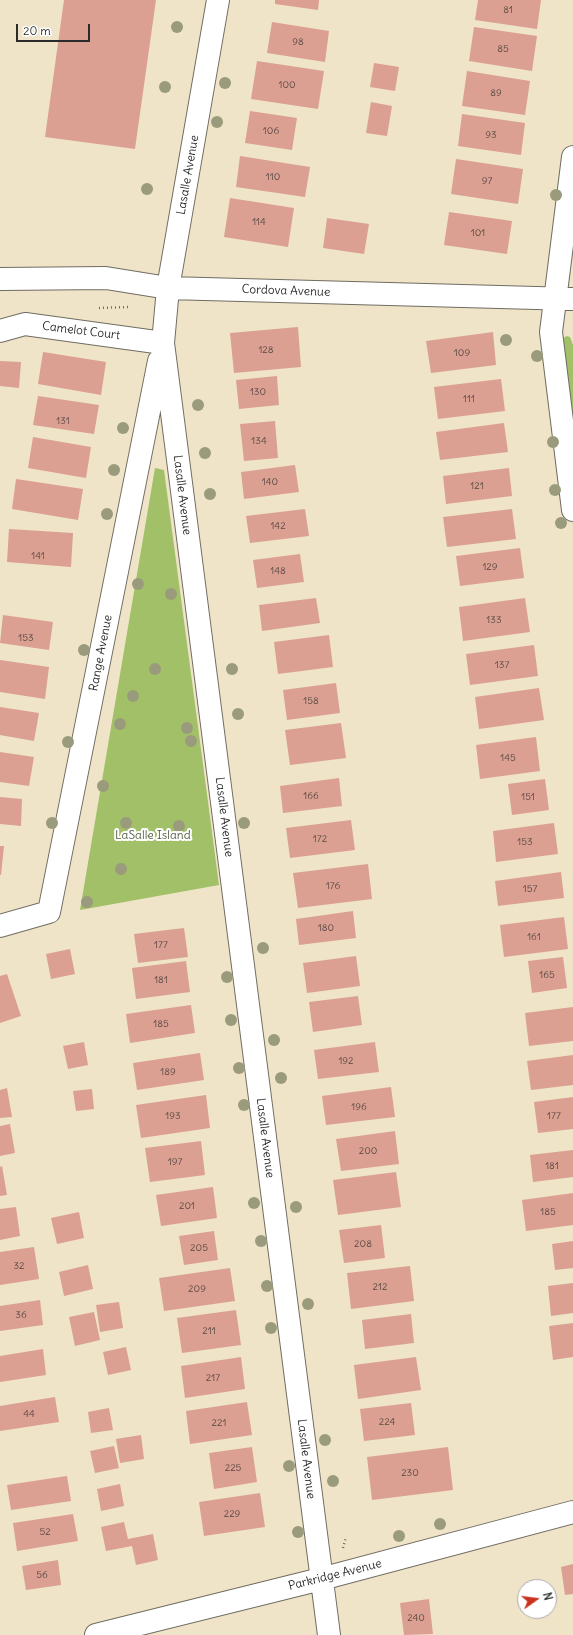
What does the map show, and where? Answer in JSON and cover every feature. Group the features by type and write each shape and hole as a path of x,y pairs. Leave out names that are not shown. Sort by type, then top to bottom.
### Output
{"street":[{"name":"Lasalle Avenue","path":"218,0 168,288 162,343 329,1635"},
{"path":"573,157 564,298 551,332 573,510"},
{"name":"Cordova Avenue","path":"0,279 106,278 168,288 564,298"},
{"name":"Camelot Court","path":"0,331 25,324 162,343"},
{"name":"Range Avenue","path":"0,926 49,912 162,343"},
{"name":"Parkridge Avenue","path":"96,1635 321,1579 573,1512"}],"path":[{"path":"344,1549 346,1537"}],"green space":[{"path":"567,336 570,337 573,345 573,430 562,342 563,338"},
{"name":"LaSalle Island","path":"155,468 164,470 219,885 80,910"}],"building":[{"path":"64,0 156,0 135,149 45,137"},
{"path":"275,0 319,0 318,10 275,4"},
{"path":"478,0 541,0 537,29 475,20"},
{"path":"272,22 329,31 325,62 267,53"},
{"path":"474,27 537,36 532,71 469,61"},
{"path":"257,61 324,71 318,109 251,99"},
{"path":"374,63 399,67 395,91 370,87"},
{"path":"467,71 530,81 525,115 462,106"},
{"path":"371,102 392,106 387,136 366,133"},
{"path":"250,111 297,118 292,150 245,143"},
{"path":"462,114 525,123 521,155 458,146"},
{"path":"240,156 310,167 305,197 236,187"},
{"path":"456,159 523,169 518,204 451,194"},
{"path":"230,198 294,208 288,247 224,237"},
{"path":"449,212 512,221 507,254 444,245"},
{"path":"327,218 369,224 364,254 323,248"},
{"path":"298,327 301,367 234,373 230,333"},
{"path":"493,332 496,365 431,373 426,341"},
{"path":"43,352 106,362 101,395 38,384"},
{"path":"0,361 21,362 19,388 0,386"},
{"path":"277,376 279,405 239,409 236,380"},
{"path":"501,379 505,411 438,419 434,387"},
{"path":"38,396 99,405 94,434 33,425"},
{"path":"275,421 278,458 244,461 240,424"},
{"path":"504,423 508,452 440,460 436,432"},
{"path":"33,437 91,447 86,478 28,468"},
{"path":"295,465 299,492 244,499 241,472"},
{"path":"509,468 512,496 446,504 443,476"},
{"path":"16,479 83,489 78,520 12,509"},
{"path":"305,509 309,536 250,543 246,516"},
{"path":"512,509 516,539 447,547 443,517"},
{"path":"9,529 73,533 71,567 7,562"},
{"path":"520,548 524,578 460,586 456,556"},
{"path":"300,554 304,582 257,588 253,560"},
{"path":"316,598 320,623 262,631 259,605"},
{"path":"525,598 530,632 463,641 459,607"},
{"path":"3,615 53,622 49,650 0,643"},
{"path":"329,635 333,667 278,674 274,642"},
{"path":"534,645 538,676 470,685 466,654"},
{"path":"0,660 49,667 45,699 0,692"},
{"path":"336,683 340,713 287,720 283,690"},
{"path":"539,688 544,720 479,729 475,697"},
{"path":"0,707 39,713 34,741 0,735"},
{"path":"341,723 346,758 290,765 285,730"},
{"path":"536,737 540,771 480,779 476,745"},
{"path":"0,752 34,757 29,786 0,782"},
{"path":"339,778 342,806 283,813 280,786"},
{"path":"545,779 549,810 512,815 508,784"},
{"path":"0,797 22,799 21,826 0,824"},
{"path":"351,820 355,850 290,858 286,828"},
{"path":"554,823 558,854 496,862 493,831"},
{"path":"0,846 4,846 1,875 0,875"},
{"path":"368,864 372,899 298,908 293,873"},
{"path":"561,872 564,898 498,906 495,881"},
{"path":"353,911 356,938 299,945 296,919"},
{"path":"564,917 568,949 504,957 500,925"},
{"path":"184,928 188,957 138,963 134,934"},
{"path":"70,949 75,974 51,979 46,954"},
{"path":"356,956 360,986 307,993 303,963"},
{"path":"563,957 567,988 532,993 528,961"},
{"path":"186,961 190,992 136,999 132,968"},
{"path":"7,974 21,1016 0,1023 0,976"},
{"path":"358,996 362,1025 313,1032 309,1002"},
{"path":"191,1005 195,1033 130,1043 126,1014"},
{"path":"573,1007 573,1041 529,1046 525,1013"},
{"path":"84,1042 88,1065 68,1069 63,1046"},
{"path":"375,1042 379,1072 318,1079 314,1050"},
{"path":"200,1053 204,1080 137,1090 133,1063"},
{"path":"573,1055 573,1085 531,1090 527,1061"},
{"path":"391,1087 395,1117 326,1125 322,1096"},
{"path":"7,1088 12,1117 0,1118 0,1090"},
{"path":"92,1089 94,1109 76,1111 73,1091"},
{"path":"206,1095 210,1128 141,1138 136,1105"},
{"path":"573,1097 573,1129 538,1133 534,1102"},
{"path":"10,1124 15,1153 0,1156 0,1126"},
{"path":"395,1131 399,1164 341,1171 336,1139"},
{"path":"201,1141 205,1175 150,1182 145,1148"},
{"path":"573,1150 573,1177 533,1182 530,1155"},
{"path":"2,1166 7,1195 0,1196 0,1167"},
{"path":"396,1172 401,1207 338,1215 333,1180"},
{"path":"213,1187 217,1218 161,1226 156,1195"},
{"path":"573,1193 573,1225 526,1231 522,1200"},
{"path":"16,1207 20,1236 0,1240 0,1209"},
{"path":"79,1212 84,1238 57,1244 51,1218"},
{"path":"381,1225 385,1258 344,1263 339,1230"},
{"path":"214,1231 218,1260 184,1265 179,1236"},
{"path":"573,1241 573,1268 555,1270 552,1244"},
{"path":"34,1247 39,1279 0,1285 0,1252"},
{"path":"88,1265 93,1289 64,1296 59,1272"},
{"path":"410,1266 414,1301 351,1309 347,1273"},
{"path":"230,1268 235,1301 164,1311 159,1278"},
{"path":"573,1283 573,1313 551,1316 548,1286"},
{"path":"40,1300 43,1325 0,1331 0,1306"},
{"path":"119,1302 123,1328 100,1332 96,1305"},
{"path":"236,1310 241,1345 182,1353 177,1318"},
{"path":"94,1312 100,1340 75,1346 69,1317"},
{"path":"411,1314 414,1343 365,1349 362,1320"},
{"path":"573,1323 573,1357 553,1360 549,1326"},
{"path":"126,1347 131,1370 108,1375 103,1352"},
{"path":"43,1349 46,1375 0,1382 0,1356"},
{"path":"241,1357 245,1389 185,1398 181,1366"},
{"path":"416,1357 421,1390 358,1399 354,1365"},
{"path":"55,1397 59,1422 0,1431 0,1406"},
{"path":"247,1402 252,1435 190,1444 186,1411"},
{"path":"411,1403 415,1435 364,1441 360,1409"},
{"path":"109,1408 113,1430 91,1433 88,1412"},
{"path":"141,1435 144,1459 120,1463 116,1439"},
{"path":"114,1446 119,1468 95,1473 90,1451"},
{"path":"252,1447 257,1482 214,1489 209,1453"},
{"path":"448,1447 453,1490 372,1500 367,1457"},
{"path":"67,1476 71,1501 11,1510 7,1485"},
{"path":"120,1484 124,1506 101,1511 97,1489"},
{"path":"260,1493 265,1527 204,1536 199,1502"},
{"path":"73,1514 78,1541 17,1551 13,1523"},
{"path":"124,1522 128,1539 153,1534 158,1560 136,1565 132,1546 106,1551 101,1527"},
{"path":"58,1560 61,1585 26,1590 22,1566"},
{"path":"573,1564 573,1594 565,1595 561,1567"},
{"path":"429,1599 433,1634 404,1635 400,1603"}]}
